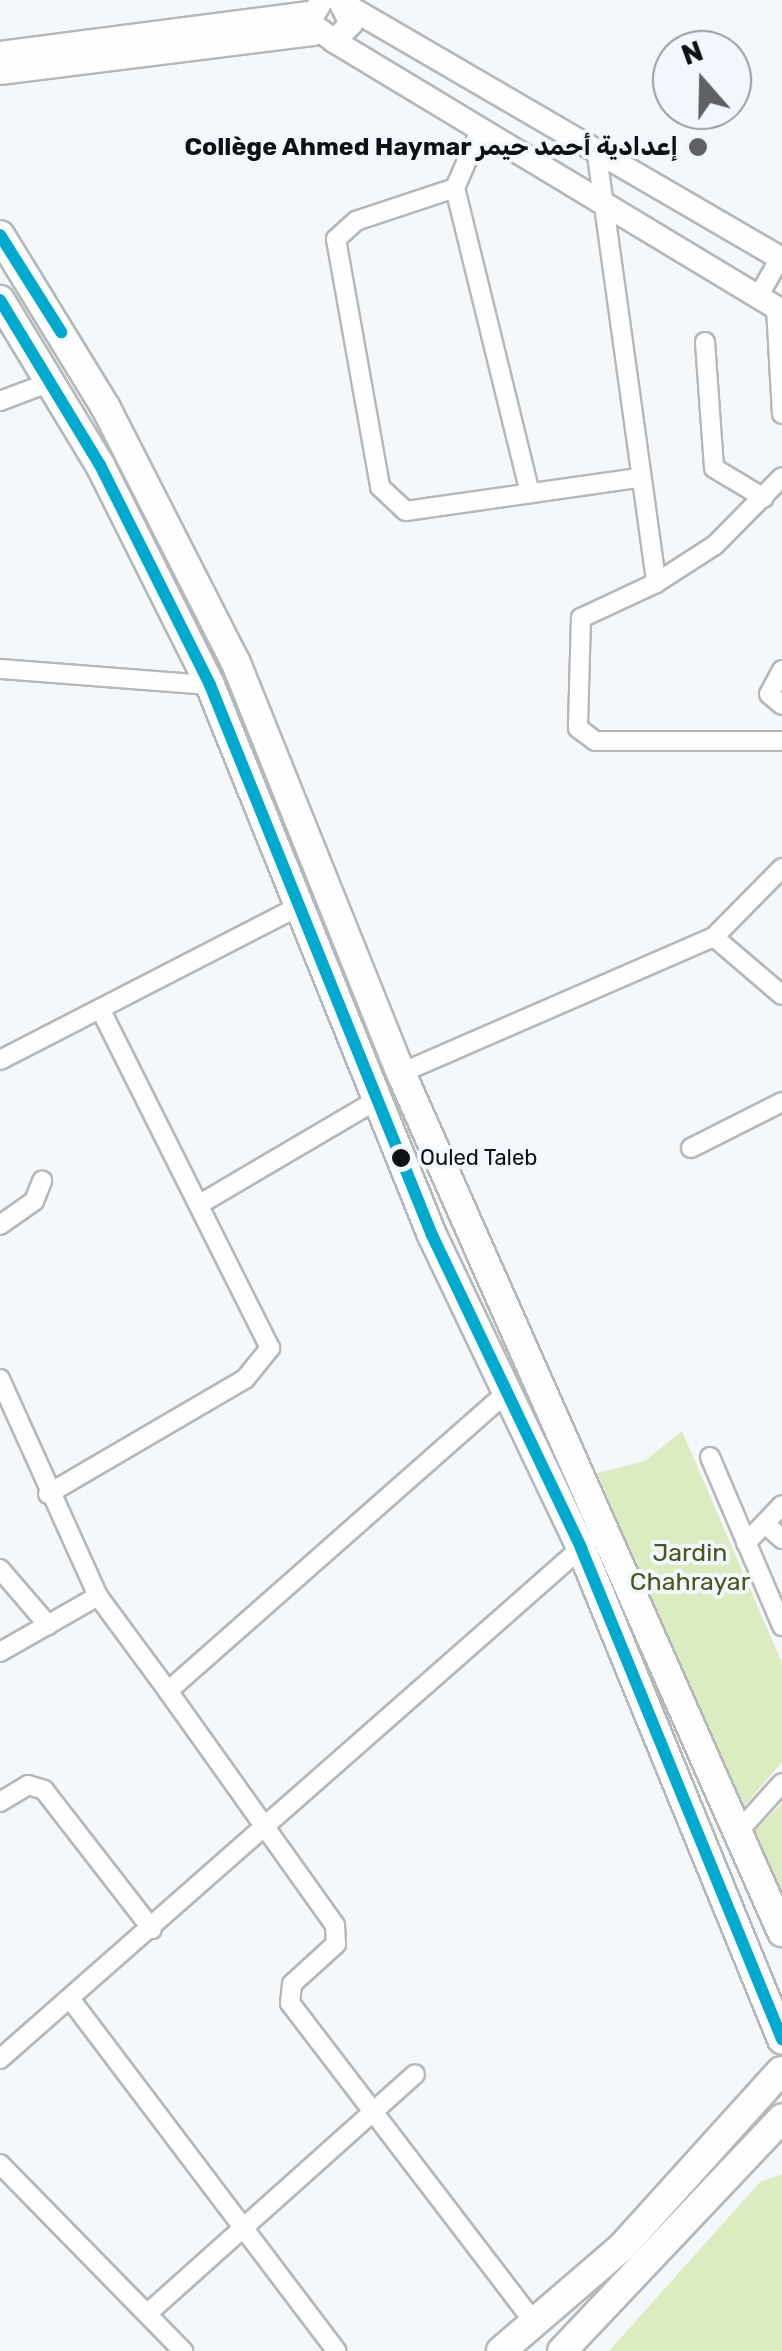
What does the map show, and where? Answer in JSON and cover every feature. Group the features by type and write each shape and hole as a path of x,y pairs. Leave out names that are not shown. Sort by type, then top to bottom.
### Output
{"main road":[{"path":"0,235 199,584 401,1074 782,1932"},
{"path":"0,300 53,382 210,685 376,1101 582,1548 782,2040 781,2072 622,2247 536,2325 500,2351"},
{"path":"572,2348 782,2118"},
{"path":"721,2186 782,2154"}],"street":[{"path":"212,25 244,0"},
{"path":"0,53 314,16 350,30 343,4"},
{"path":"343,4 781,258 772,305 782,414"},
{"path":"0,72 314,16 479,133 772,305"},
{"path":"479,133 455,188 530,493"},
{"path":"596,148 637,478 656,583"},
{"path":"455,188 356,221 336,239 380,487 406,511 637,478"},
{"path":"704,342 714,468 764,498"},
{"path":"0,401 53,382"},
{"path":"782,477 696,561 582,618 578,728 596,740 782,741"},
{"path":"0,670 210,685"},
{"path":"782,670 769,694 782,704"},
{"path":"401,1074 714,937 782,868"},
{"path":"0,1060 300,906"},
{"path":"714,937 782,995"},
{"path":"48,1494 245,1378 270,1348 100,1009"},
{"path":"200,1204 376,1101"},
{"path":"691,1148 782,1102"},
{"path":"0,1225 34,1201 42,1180"},
{"path":"0,1379 48,1494 98,1596 337,1932 292,1984 290,2003 536,2325"},
{"path":"168,1690 507,1392"},
{"path":"710,1457 782,1626"},
{"path":"746,1543 782,1505"},
{"path":"765,1524 782,1540"},
{"path":"0,2059 582,1548"},
{"path":"0,1569 48,1626"},
{"path":"0,1652 98,1596"},
{"path":"737,1833 782,1783"},
{"path":"0,1802 28,1785 44,1790 152,1929"},
{"path":"71,2000 336,2351"},
{"path":"148,2313 415,2074"},
{"path":"0,2164 184,2351"}],"green space":[{"name":"Jardin Chahrayar","path":"682,1431 782,1663 782,1762 741,1810 597,1473 645,1461"},
{"path":"782,1803 782,1909 748,1838"},
{"path":"782,2174 782,2351 609,2351 760,2182"}],"transit line":[{"path":"0,235 61,332"},
{"path":"0,300 100,465 210,685 432,1235 581,1548 782,2039"}],"place":[{"name":"Collège Ahmed Haymar إعدادية أحمد حيمر","path":"698,147"},
{"name":"Ouled Taleb","path":"401,1158"}]}
